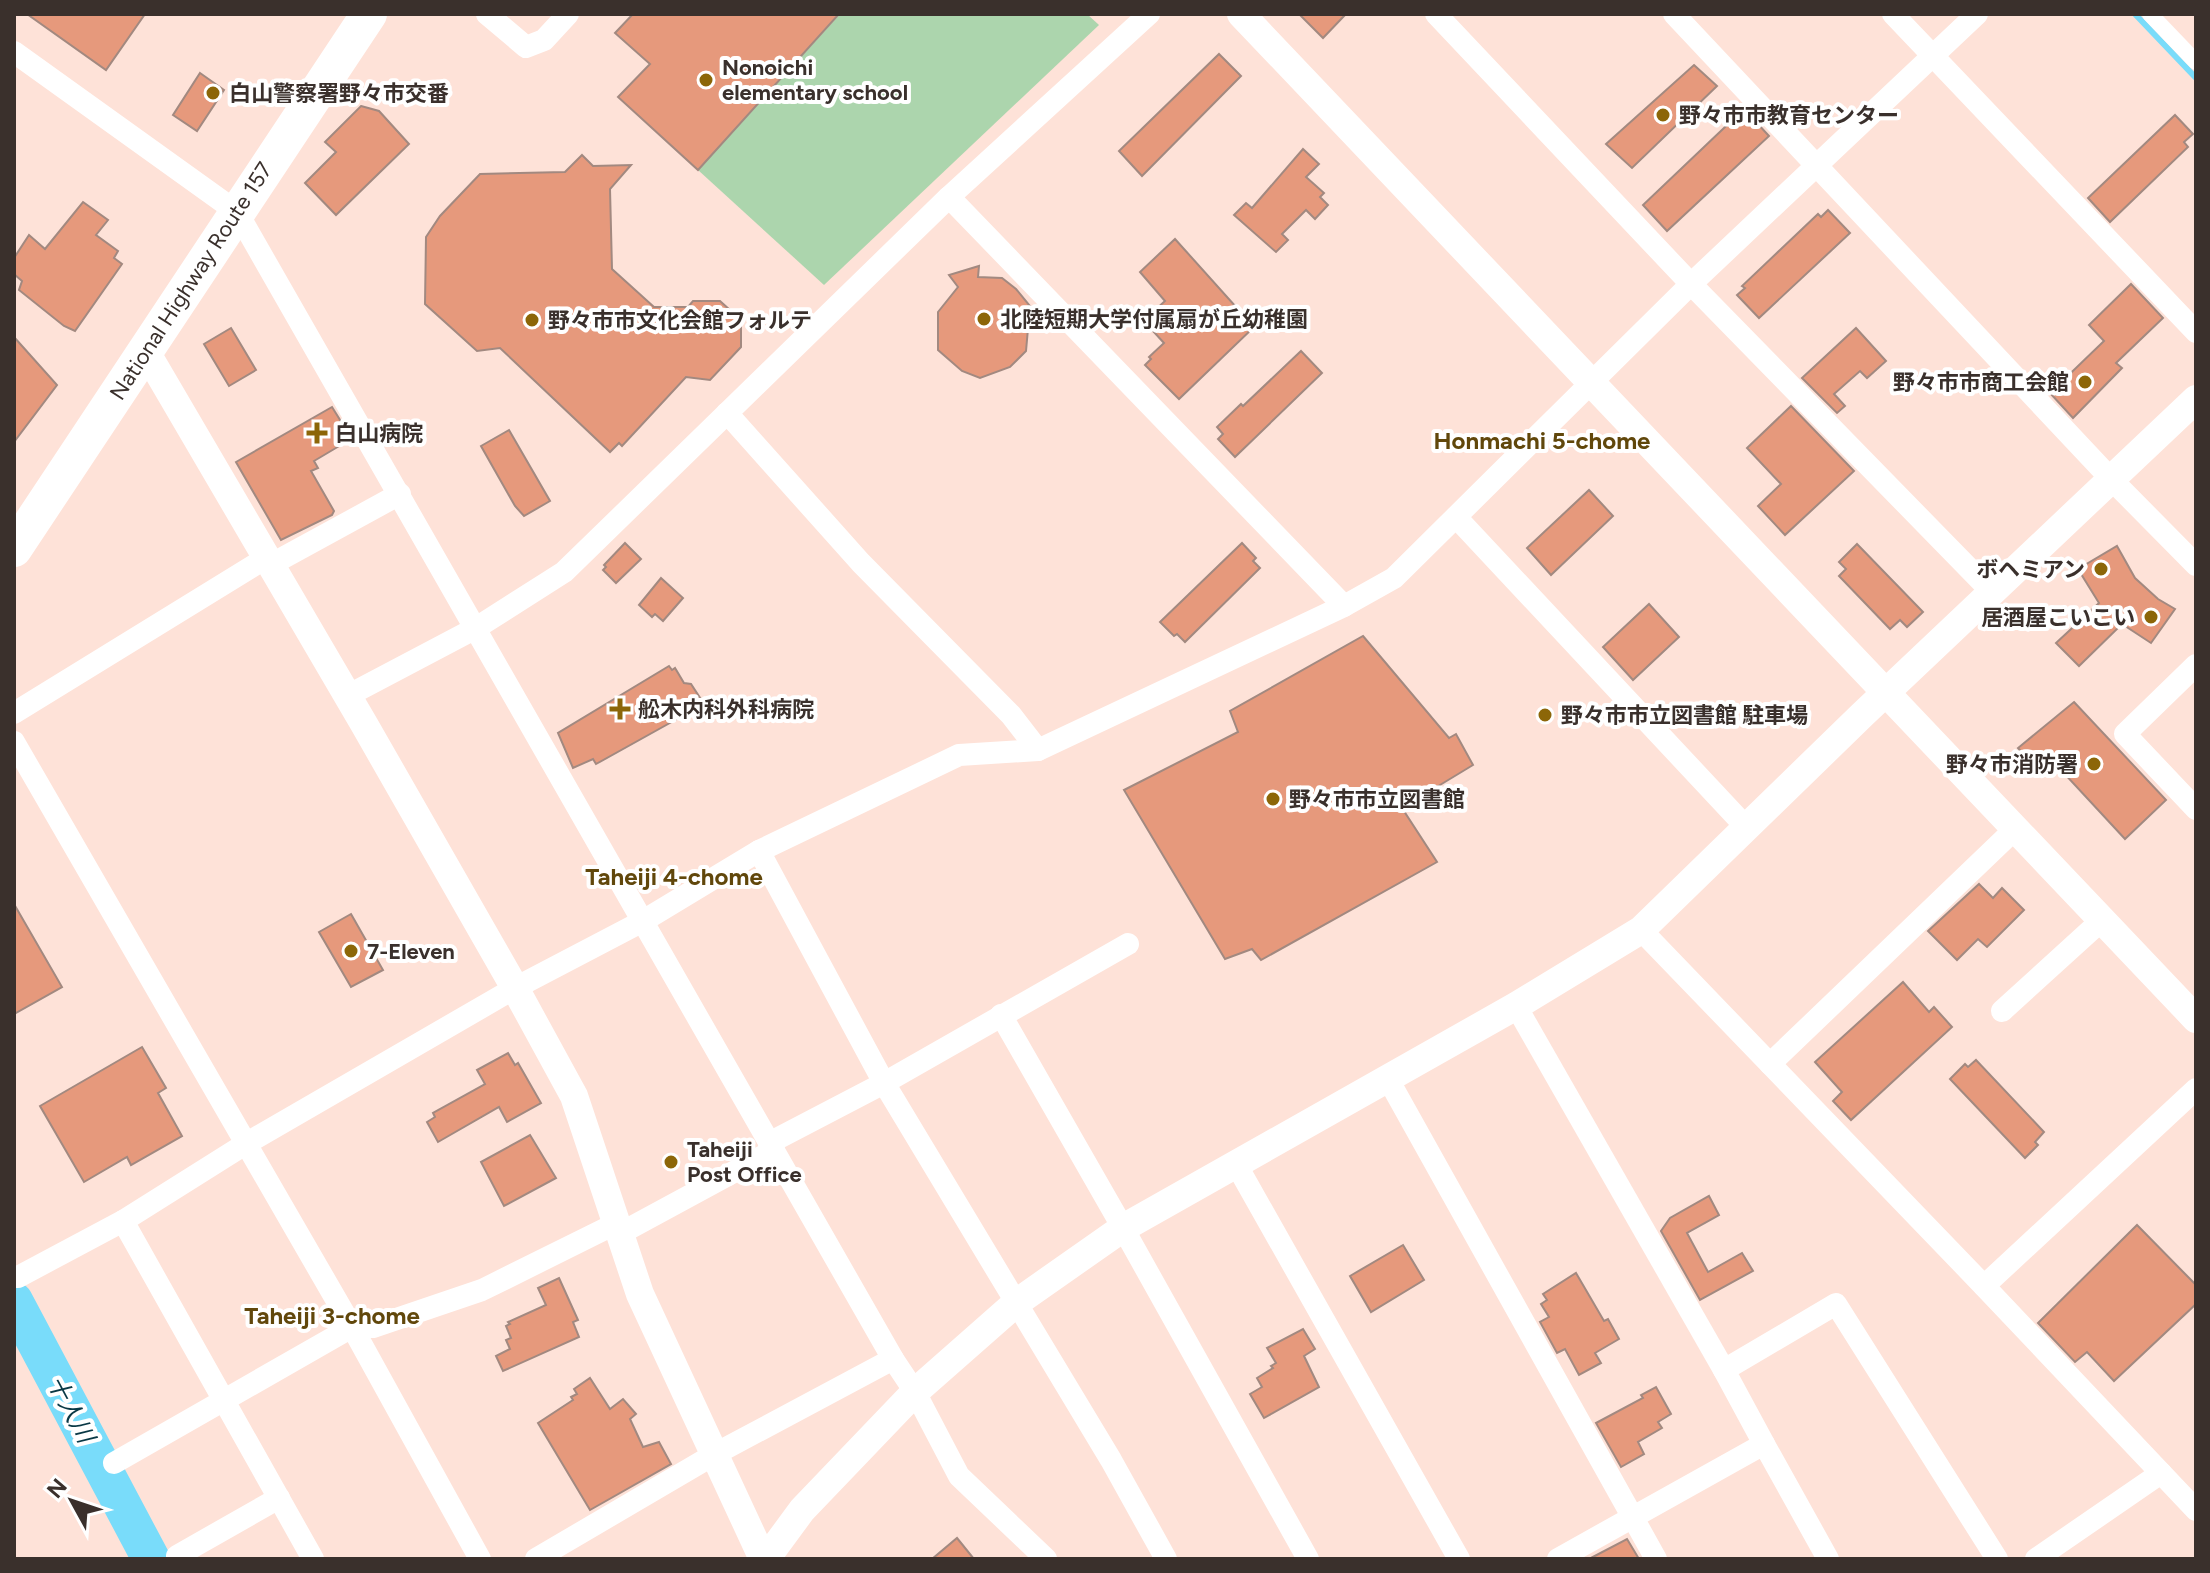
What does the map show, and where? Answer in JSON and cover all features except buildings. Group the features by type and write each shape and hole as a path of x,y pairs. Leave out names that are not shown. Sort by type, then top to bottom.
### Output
{"highway":[{"name":"National Highway Route 157","path":"14,549 369,14"}],"street":[{"path":"487,14 526,47 544,40 568,14"},
{"path":"347,696 476,628 564,572 949,197 1149,14"},
{"path":"1241,14 2196,1019"},
{"path":"1436,14 1691,284 1992,592"},
{"path":"1674,14 2112,480 2196,565"},
{"path":"1893,14 2196,332"},
{"path":"18,1277 123,1221 247,1143 515,988 643,921 759,851 959,755 1038,750 1344,606 1394,578 1691,284 1977,14"},
{"path":"2150,14 2196,62"},
{"path":"14,52 237,212 893,1359 915,1392 959,1476 1046,1559"},
{"path":"949,197 1344,606"},
{"path":"145,350 515,988 574,1096 640,1294 765,1559 802,1510 915,1392 1016,1303 1123,1228 1516,1006 1641,930 1885,693 2196,399"},
{"path":"727,413 861,563 1011,715 1038,750"},
{"path":"14,713 268,562 400,494"},
{"path":"1456,517 1746,827"},
{"path":"2196,665 2125,734 2196,809"},
{"path":"14,742 352,1327 480,1559"},
{"path":"1770,1064 2015,829"},
{"path":"759,851 884,1083 1111,1460 1166,1559"},
{"path":"2002,1011 2102,920"},
{"path":"1641,930 2194,1506"},
{"path":"114,1463 352,1327 373,1327 482,1290 617,1229 884,1083 1128,944"},
{"path":"1516,1006 1828,1559"},
{"path":"1001,1015 1308,1559"},
{"path":"1388,1079 1656,1559"},
{"path":"1984,1286 2196,1089"},
{"path":"1236,1164 1459,1559"},
{"path":"123,1221 313,1559"},
{"path":"1724,1370 1836,1304 1997,1559"},
{"path":"536,1559 715,1454 893,1359"},
{"path":"1558,1559 1764,1444"},
{"path":"2036,1559 2161,1473"},
{"path":"178,1559 177,1556 279,1498"}],"green space":[{"path":"840,14 1087,14 1099,25 824,285 698,170"}],"waterway":[{"path":"2135,14 2196,78"},
{"name":"十人川","path":"14,1301 151,1559"}],"place":[{"name":"Nonoichi elementary school","path":"706,80"},
{"name":"白山警察署野々市交番","path":"213,93"},
{"name":"野々市市教育センター","path":"1663,115"},
{"name":"北陸短期大学付属扇が丘幼稚園","path":"984,319"},
{"name":"野々市市文化会館フォルテ","path":"532,320"},
{"name":"野々市市商工会館","path":"2085,382"},
{"name":"白山病院","path":"317,433"},
{"name":"ボヘミアン","path":"2101,569"},
{"name":"居酒屋こいこい","path":"2151,617"},
{"name":"舩木内科外科病院","path":"620,709"},
{"name":"野々市市立図書館 駐車場","path":"1545,715"},
{"name":"野々市消防署","path":"2094,764"},
{"name":"野々市市立図書館","path":"1273,799"},
{"name":"7-Eleven","path":"351,951"},
{"name":"Taheiji Post Office","path":"671,1162"}],"district":[{"name":"Honmachi 5-chome","path":"1542,440"},
{"name":"Taheiji 4-chome","path":"674,876"},
{"name":"Taheiji 3-chome","path":"332,1315"}]}
